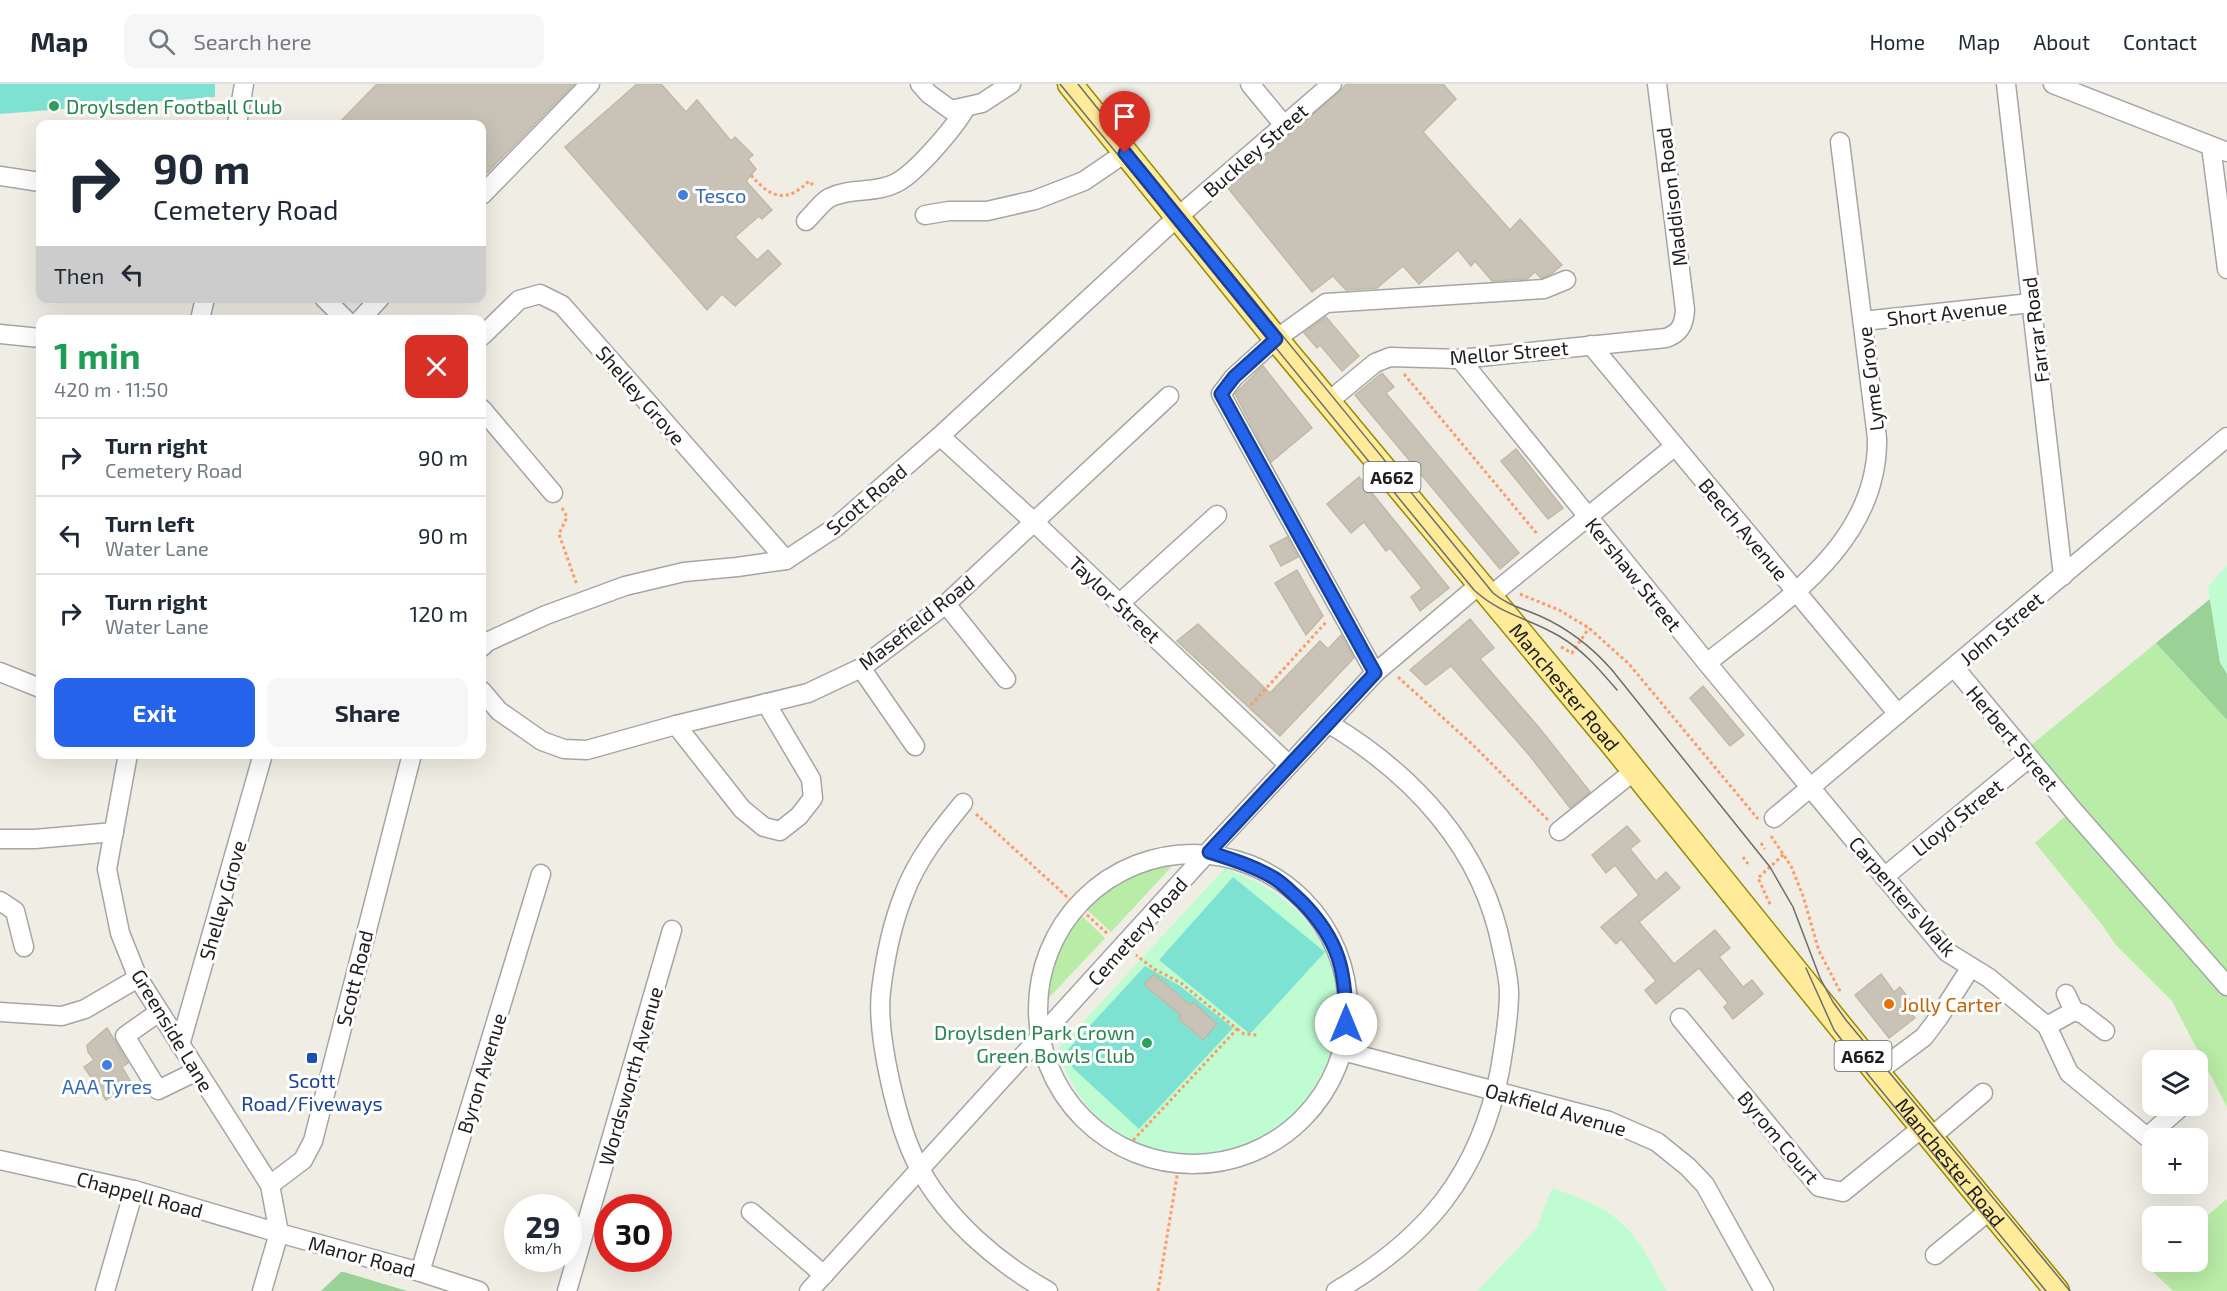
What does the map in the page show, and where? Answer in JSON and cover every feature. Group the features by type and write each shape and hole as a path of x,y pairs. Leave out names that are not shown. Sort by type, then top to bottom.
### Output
{"main road":[{"name":"Manchester Road","path":"1070,84 1276,339 1634,771 1839,1026 2057,1291"}],"street":[{"path":"238,120 244,84"},
{"path":"486,191 590,84"},
{"path":"920,84 929,94 951,110 965,109 982,103 1011,84"},
{"path":"1250,84 1283,124"},
{"name":"Buckley Street","path":"1178,217 1332,84"},
{"name":"Maddison Road","path":"1657,84 1684,310"},
{"name":"Farrar Road","path":"2006,84 2063,576"},
{"path":"2053,84 2219,149 2227,269"},
{"path":"806,221 828,199 846,193 874,191 898,183 955,127 965,109"},
{"name":"Lyme Grove","path":"1707,663 1796,591 1831,557 1850,532 1864,505 1874,472 1877,438 1840,142"},
{"path":"925,215 949,211 987,211 1035,200 1084,181 1125,153"},
{"path":"0,176 36,181"},
{"name":"Scott Road","path":"486,642 546,615 625,586 684,572 786,560 836,527 940,436 1178,217"},
{"path":"1380,669 1339,608 1221,394 1234,377 1276,339 1326,303 1544,290 1566,280"},
{"name":"Shelley Grove","path":"486,332 519,300 540,294 561,304 786,560"},
{"path":"329,303 341,315"},
{"path":"365,315 375,303"},
{"name":"Short Avenue","path":"1863,321 2031,303"},
{"name":"Mellor Street","path":"1390,357 1460,359 1666,338 1675,335 1681,329 1684,322 1684,310"},
{"path":"0,334 36,338"},
{"name":"Beech Avenue","path":"1591,345 1898,714"},
{"path":"1329,401 1375,363 1390,357"},
{"name":"Kershaw Street","path":"1460,359 1810,787"},
{"name":"Masefield Road","path":"486,696 499,711 542,741 564,749 586,750 676,725 808,693 861,668 946,604 1169,396"},
{"path":"486,414 553,493"},
{"name":"Taylor Street","path":"940,436 1120,603 1289,765"},
{"name":"John Street","path":"1768,824 2227,437"},
{"name":"Cemetery Road","path":"808,1291 1289,765 1380,669 1484,591 1548,548 1675,446"},
{"path":"1120,603 1217,516"},
{"path":"946,604 1006,679"},
{"name":"Herbert Street","path":"1954,667 2073,809 2218,965 2227,986"},
{"path":"861,668 915,746"},
{"path":"0,672 36,686"},
{"path":"676,725 742,809 764,827 780,831 799,816 813,798 811,779 766,703"},
{"path":"1328,723 1382,759 1413,787 1438,814 1459,843 1474,868 1487,897 1499,934 1509,991 1504,1048 1496,1091 1480,1139 1464,1171 1420,1230 1368,1272 1336,1291"},
{"name":"Lloyd Street","path":"1884,876 2029,758"},
{"name":"Greenside Lane","path":"127,759 107,869 120,933 138,978 270,1185 279,1233 262,1291"},
{"name":"Shelley Grove","path":"180,1045 262,759"},
{"name":"Scott Road","path":"270,1185 303,1160 313,1141 411,759"},
{"path":"1559,831 1634,771"},
{"name":"Carpenters Walk","path":"1810,787 1947,952 1989,978 2048,1026 2069,1073 2147,1137 2171,1116"},
{"path":"963,803 930,843 904,893 891,933 881,993 883,1036 892,1090 903,1129 920,1170 948,1209 970,1233 1011,1268 1048,1291"},
{"path":"0,839 35,839 114,832"},
{"path":"1209,852 1248,865 1274,878 1314,915 1330,938 1340,960 1346,990 1346,1024 1343,1050 1330,1086 1322,1101 1291,1131 1271,1145 1233,1160 1179,1164 1153,1160 1125,1149 1101,1135 1078,1110 1057,1078 1040,1037 1037,1002 1046,957 1058,928 1076,904 1099,884 1141,861 1180,853 1209,852"},
{"name":"Byron Avenue","path":"420,1272 541,874"},
{"path":"0,901 15,910 24,947"},
{"name":"Wordsworth Avenue","path":"567,1291 672,930"},
{"path":"1877,1072 1924,1037 1971,967"},
{"path":"0,1012 62,1016 85,1009 138,978"},
{"path":"2066,994 2074,1011 2083,1014 2105,1031"},
{"path":"2048,1026 2074,1011"},
{"path":"159,1012 125,1036 158,1090 197,1071"},
{"name":"Byrom Court","path":"1680,1018 1819,1187 1843,1192 1927,1132"},
{"name":"Oakfield Avenue","path":"1343,1050 1609,1121 1644,1135 1673,1154 1705,1185 1764,1291"},
{"path":"1927,1132 1983,1093"},
{"name":"Chappell Road","path":"0,1160 135,1190 279,1233"},
{"path":"105,1291 135,1190"},
{"path":"1935,1255 1990,1210"},
{"path":"751,1212 824,1275"},
{"name":"Manor Road","path":"279,1233 420,1272 479,1291"}],"path":[{"path":"751,175 770,194 788,196 796,194 809,181 828,199"},
{"path":"1390,357 1548,548"},
{"path":"553,493 567,517 559,534 583,601"},
{"path":"1513,591 1559,610 1589,628 1629,664 1768,824 1791,866 1803,896 1819,951 1852,1013 1839,1026"},
{"path":"1240,717 1339,608"},
{"path":"1557,645 1572,653 1589,628"},
{"path":"1380,669 1473,745 1559,831"},
{"path":"963,803 1123,947 1154,969 1180,983 1244,1034 1257,1035"},
{"path":"1761,843 1765,849"},
{"path":"1774,912 1758,878 1784,854"},
{"path":"1743,857 1748,864"},
{"path":"1125,1149 1238,1029"},
{"path":"1158,1291 1179,1164"}],"green space":[{"path":"2227,565 2227,674 2220,662 2208,587"},
{"path":"2210,599 2220,662 2227,674 2227,720 2156,643"},
{"path":"2156,643 2227,720 2227,1107 2208,1070 2208,1050 2197,1050 2172,1001 2116,945 2035,843 2079,804 2030,746"},
{"path":"1175,863 1111,932 1085,908 1094,899 1126,878 1162,865"},
{"path":"1225,868 1257,882 1285,900 1314,932 1325,950 1337,991 1338,1013 1334,1044 1325,1072 1311,1097 1288,1121 1268,1135 1223,1152 1199,1155 1151,1150 1116,1134 1094,1114 1076,1091 1057,1050"},
{"path":"1080,914 1105,938 1044,1003 1048,979 1056,956"},
{"path":"1552,1188 1596,1205 1627,1228 1646,1254 1667,1291 1477,1291 1536,1229"},
{"path":"2227,1199 2227,1291 2173,1291 2153,1272 2208,1272 2208,1215"},
{"path":"341,1272 344,1272 407,1291 321,1291"}],"shaded area":[{"name":"Droylsden Football Club","path":"0,84 215,84 215,97 0,114"},
{"path":"1233,877 1325,952 1250,1034 1159,960"},
{"name":"Droylsden Park Crown Green Bowls Club","path":"1145,966 1180,986 1233,1028 1139,1129 1061,1057"}],"building":[{"path":"377,84 574,84 486,174 486,120 342,120"},
{"name":"Tesco","path":"637,84 661,84 686,112 697,100 731,141 735,137 753,155 748,159 756,169 746,181 772,210 762,219 759,216 735,237 757,260 768,250 781,264 735,306 722,294 707,310 565,147"},
{"path":"1347,84 1443,84 1456,99 1423,132 1510,230 1520,219 1562,265 1551,274 1541,278 1535,272 1527,279 1492,281 1475,261 1471,266 1458,250 1419,284 1403,266 1377,288 1346,290 1333,276 1312,292 1228,188"},
{"path":"1326,317 1359,356 1342,371 1320,345 1317,348 1304,333"},
{"path":"1263,366 1312,428 1271,462 1235,394"},
{"path":"1382,373 1394,387 1386,393 1519,553 1500,569 1355,395"},
{"path":"1516,449 1563,508 1548,519 1501,461"},
{"path":"1359,477 1449,588 1420,611 1411,597 1422,588 1390,548 1386,551 1364,522 1351,533 1327,504"},
{"path":"1287,537 1298,557 1281,566 1270,546"},
{"path":"1297,570 1323,616 1306,635 1275,583"},
{"path":"1470,619 1494,648 1480,659 1590,792 1570,808 1530,756 1451,666 1426,685 1410,670"},
{"path":"1198,624 1270,693 1320,641 1328,649 1341,635 1354,658 1280,736 1177,641"},
{"path":"1703,686 1744,735 1730,746 1690,698"},
{"path":"1627,826 1640,841 1630,849 1656,881 1666,872 1680,888 1639,922 1674,964 1715,930 1730,948 1719,957 1743,987 1752,980 1763,994 1733,1019 1724,1007 1728,1003 1699,968 1656,1004 1645,990 1656,981 1621,939 1616,944 1601,927 1639,895 1615,865 1606,873 1592,855"},
{"path":"1154,974 1190,1005 1193,1002 1217,1024 1203,1040 1178,1018 1181,1015 1144,985"},
{"path":"1881,974 1894,992 1900,987 1914,1005 1908,1010 1915,1018 1889,1038 1855,995"},
{"name":"AAA Tyres","path":"107,1028 128,1063 122,1067 131,1082 106,1100 84,1067 94,1060 88,1052 87,1045"}],"tram line":[{"path":"1060,84 1474,590 1505,611 1568,641 1590,660 1617,690"},
{"path":"1078,84 1493,593 1510,604 1551,621 1570,632 1596,653 1612,670 1770,867 1793,907 1820,978 1846,1020 2070,1291"},
{"path":"1806,968 1834,1030 2046,1291"}],"place":[{"name":"Droylsden Football Club","path":"54,106"},
{"name":"Tesco","path":"683,195"},
{"name":"Jolly Carter","path":"1889,1004"},
{"name":"Droylsden Park Crown Green Bowls Club","path":"1147,1043"},
{"name":"Scott Road/Fiveways","path":"312,1058"},
{"name":"AAA Tyres","path":"107,1065"}],"route":[{"path":"1125,153 1276,339 1224,387 1221,394 1375,673 1209,852 1248,865 1274,878 1314,915 1330,938 1340,960 1346,990 1346,1024"}]}
